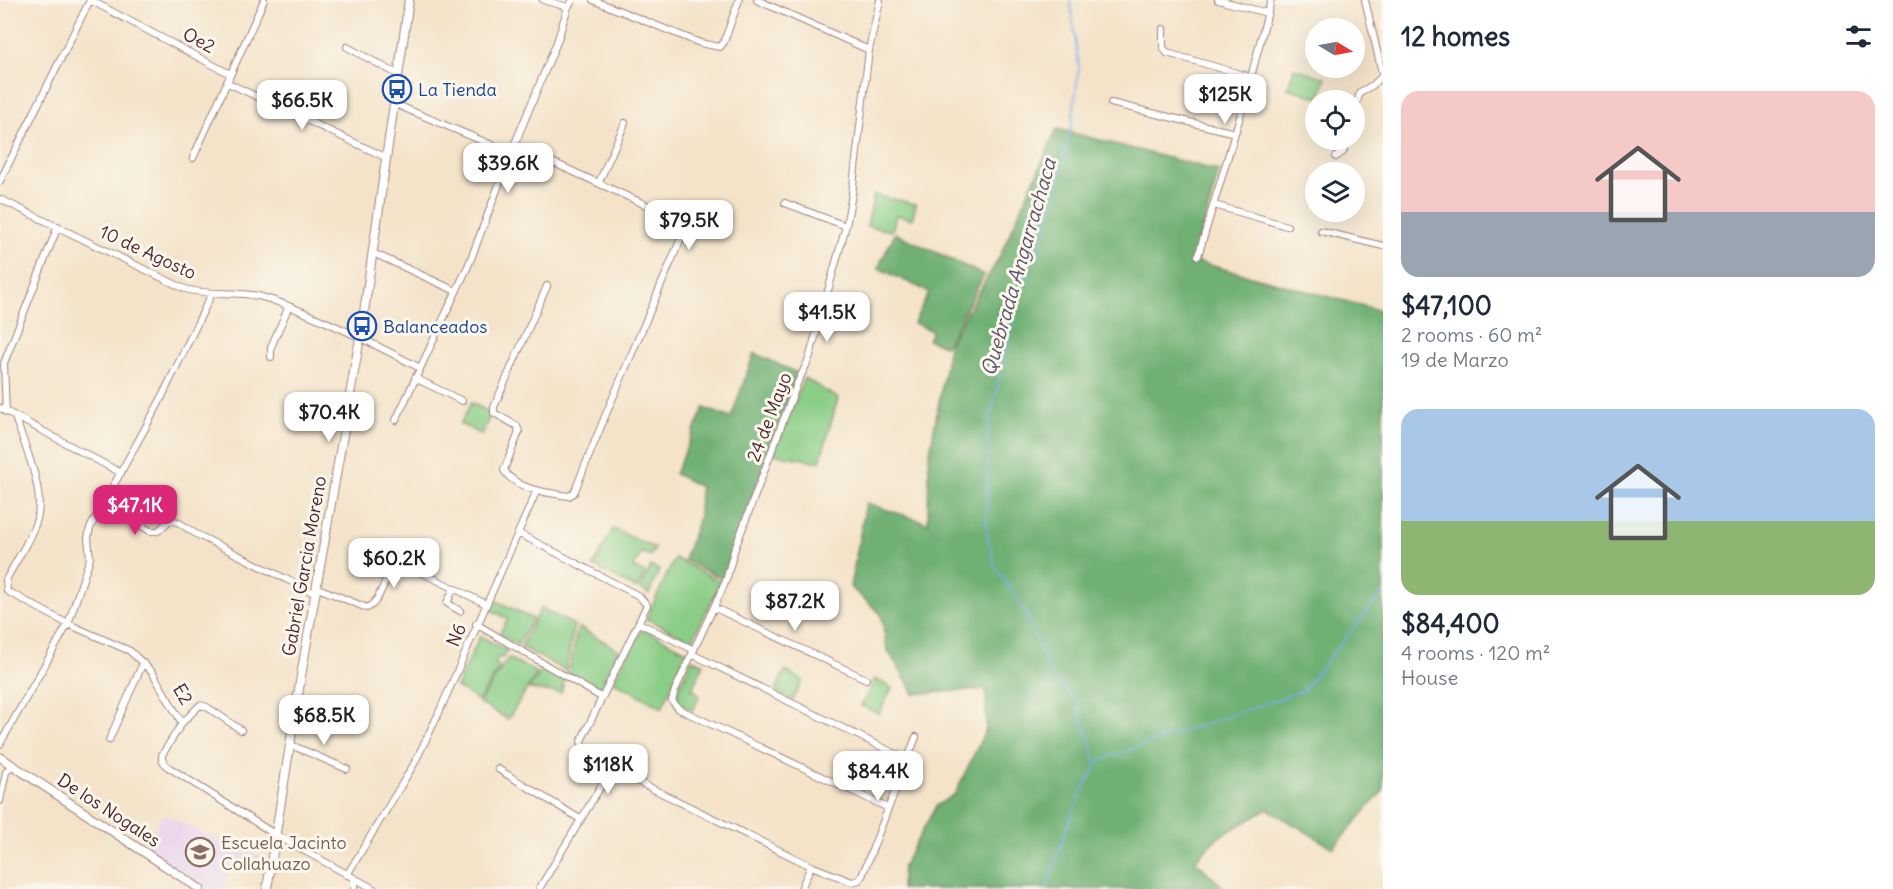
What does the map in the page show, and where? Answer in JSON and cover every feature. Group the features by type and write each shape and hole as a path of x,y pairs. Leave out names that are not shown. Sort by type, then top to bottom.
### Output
{"street":[{"name":"Oe2","path":"90,0 230,74"},
{"path":"0,181 90,0"},
{"path":"193,158 264,0"},
{"name":"Gabriel Garcia Moreno","path":"267,889 360,336 409,0"},
{"path":"543,0 568,7"},
{"path":"396,420 469,264 511,153 557,42 568,7 573,0"},
{"path":"593,0 700,43 720,47 724,42 739,0"},
{"path":"757,0 868,50"},
{"name":"24 de Mayo","path":"880,0 868,50 846,226 809,359 797,384 734,551 726,581 673,694 672,701 679,709 888,808"},
{"path":"1218,0 1268,13"},
{"path":"1198,256 1251,77 1271,0"},
{"path":"1364,90 1373,86 1383,76 1365,0"},
{"path":"1163,28 1163,47 1167,53 1251,77"},
{"path":"347,47 399,75"},
{"path":"228,83 387,158"},
{"path":"1111,103 1235,133"},
{"path":"395,104 511,153"},
{"path":"599,182 626,123"},
{"path":"515,145 681,221 684,230 574,493 569,496 537,490 518,483 507,475 504,470 519,432 517,426 494,412 547,286"},
{"path":"1336,157 1344,150"},
{"name":"10 de Agosto","path":"0,199 185,289 235,292 289,306 360,336 420,368"},
{"path":"785,203 846,226"},
{"path":"1214,205 1287,226"},
{"path":"58,226 4,363 3,410 121,473"},
{"path":"1321,231 1383,246"},
{"path":"373,253 456,291"},
{"path":"0,744 68,624 90,558 88,538 90,528 159,403 212,292"},
{"path":"271,357 271,348 289,306"},
{"path":"415,378 462,402"},
{"name":"E2","path":"15,417 38,487 39,505 37,520 6,580 7,591 68,624 130,651 152,672 182,723 163,752 164,762 276,835"},
{"name":"N6","path":"347,875 414,764 447,695 476,624 537,490"},
{"path":"105,503 150,531 158,531 170,520 178,522 196,534 317,591 367,608 373,604 389,574 395,567 404,564 486,604"},
{"path":"518,533 639,596 647,604 581,741 584,752 610,768 811,866 852,882 859,880 862,876 916,736"},
{"path":"454,588 447,603 460,611"},
{"path":"715,608 866,679"},
{"path":"639,623 692,655 906,759"},
{"path":"476,624 601,697"},
{"path":"109,740 143,663"},
{"path":"182,723 200,705 207,707 242,730"},
{"path":"291,745 347,769"},
{"name":"De los Nogales","path":"0,757 200,889"},
{"path":"0,801 6,772 11,766"},
{"path":"539,889 610,768"},
{"path":"498,770 580,819"},
{"path":"276,835 374,889"},
{"path":"801,889 811,866"},
{"path":"354,879 354,889"}],"shaded area":[{"name":"Escuela Jacinto Collahuazo","path":"163,814 236,848 261,856 258,870 232,863 223,889 209,889 145,848"}],"green space":[{"path":"1294,68 1305,71 1305,78 1326,78 1322,90 1305,90 1305,93 1288,88"},
{"path":"1057,129 1219,171 1194,261 1383,311 1383,791 1333,848 1268,809 1217,838 1195,860 1225,889 901,889 903,866 936,806 955,794 986,729 986,689 914,694 887,649 881,614 850,587 866,503 928,523 929,457 950,341 999,258"},
{"path":"874,195 916,204 912,219 896,215 892,231 867,226"},
{"path":"895,233 984,275 946,346 928,340 932,331 914,323 929,292 878,268"},
{"path":"754,353 797,373 722,579 684,560 699,518 700,487 675,474 704,408 731,418"},
{"path":"804,378 838,398 820,462 774,454"},
{"path":"471,403 491,413 482,435 460,424"},
{"path":"613,529 655,548 650,556 642,552 633,567 645,573 637,589 593,566"},
{"path":"675,558 721,582 692,641 646,619"},
{"path":"651,566 659,570 649,594 640,589"},
{"path":"495,600 533,619 518,645 499,634 508,619 491,610"},
{"path":"541,608 574,625 566,671 521,647"},
{"path":"578,627 619,650 599,690 569,673"},
{"path":"642,631 647,631 687,651 662,708 613,681"},
{"path":"480,636 507,650 503,658 499,657 495,663 500,667 479,701 456,687"},
{"path":"508,658 537,673 508,719 479,703"},
{"path":"692,659 704,664 692,689 699,696 693,711 676,702 678,689"},
{"path":"543,668 565,678 561,693 529,689"},
{"path":"785,671 803,680 793,700 775,691"},
{"path":"875,679 892,688 879,714 861,706"}],"waterway":[{"name":"Quebrada Angarrachaca","path":"1070,0 1079,68 1072,123 1058,186 1039,252 1027,272 1016,309 988,427 986,530 995,566 1026,613 1050,674 1077,703 1097,765"},
{"path":"1046,889 1078,801 1094,769 1103,759 1302,691 1383,592"}],"place":[{"name":"La Tienda","path":"397,89"},
{"name":"Balanceados","path":"362,326"},
{"name":"Escuela Jacinto Collahuazo","path":"200,852"}]}
